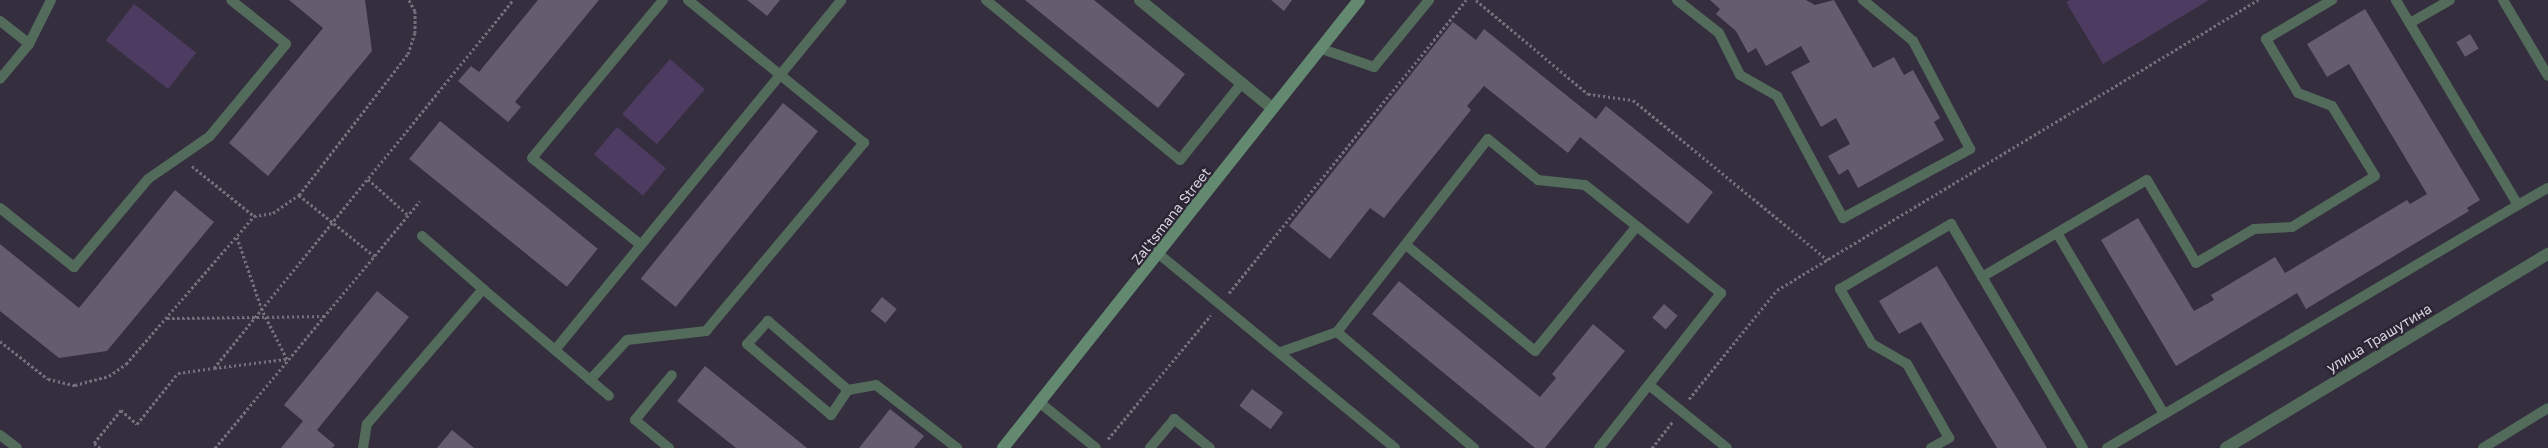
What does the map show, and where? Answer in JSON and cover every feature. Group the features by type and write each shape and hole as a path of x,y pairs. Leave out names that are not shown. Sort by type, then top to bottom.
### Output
{"street":[{"path":"1140,0 1272,108"},
{"name":"Zal'tsmana Street","path":"1003,448 1160,255 1272,108 1322,49 1359,0"},
{"name":"улица Трашутина","path":"2226,448 2548,254"}],"lane":[{"path":"0,79 29,44 51,0"},
{"path":"0,208 74,267 148,179 210,136 286,44 232,0"},
{"path":"641,245 532,158 663,0"},
{"path":"590,380 627,340 706,331 864,143 779,76 688,0"},
{"path":"555,350 841,0"},
{"path":"986,0 1180,160 1242,83"},
{"path":"1322,49 1374,68 1429,0"},
{"path":"1677,0 1719,33 1740,75 1777,96 1843,218 1970,149 1913,41 1863,0"},
{"path":"1982,277 2147,180 2196,263 2254,229 2292,227 2375,176 2332,106 2298,93 2266,39 2332,0"},
{"path":"2396,0 2518,205"},
{"path":"2410,24 2450,0"},
{"path":"2503,0 2548,76"},
{"path":"0,21 29,44"},
{"path":"1281,352 1337,332 1488,139 1538,180 1585,185 1721,293 1599,448"},
{"path":"2107,448 2548,188"},
{"path":"1931,448 1949,438 1907,364 1872,344 1840,289 1951,224 2083,448"},
{"path":"1406,245 1535,351 1636,227"},
{"path":"2057,233 2164,414"},
{"path":"422,236 609,396"},
{"path":"1160,255 1281,352 1395,448"},
{"path":"363,448 367,424 483,288"},
{"path":"848,390 768,321 747,344 831,415 848,390 876,385 957,448"},
{"path":"1337,332 1474,448"},
{"path":"670,448 635,420 672,375"},
{"path":"1649,385 1727,448"},
{"path":"1040,402 1096,448"},
{"path":"2483,448 2548,408"},
{"path":"1150,448 1174,419 1210,448"},
{"path":"0,435 17,448"},
{"path":"2500,438 2506,448"}],"path":[{"path":"0,341 48,379 75,384 109,376 126,364 254,216 273,213 299,195 408,54 415,33 415,11 409,0"},
{"path":"214,368 513,0"},
{"path":"1106,440 1466,0"},
{"path":"1476,0 1588,94 1633,100 1828,260"},
{"path":"1652,448 1777,290 2258,0"},
{"path":"180,156 254,216"},
{"path":"368,180 408,215"},
{"path":"299,195 374,256"},
{"path":"215,448 420,201"},
{"path":"236,237 262,310 287,360"},
{"path":"166,318 324,316"},
{"path":"100,448 94,443 121,410 137,424 178,373 287,360"}],"shaded area":[{"path":"2070,0 2209,0 2103,64 2066,2"},
{"path":"134,4 196,53 168,89 106,40"},
{"path":"670,59 705,89 657,144 622,114"},
{"path":"617,127 666,168 643,196 594,155"}],"building":[{"path":"289,0 365,0 372,51 268,176 229,143 323,28"},
{"path":"538,0 599,0 515,102 521,107 508,122 458,81 471,66 479,72"},
{"path":"747,0 780,0 767,16"},
{"path":"1025,0 1094,0 1185,74 1158,108"},
{"path":"1271,0 1292,0 1284,11"},
{"path":"1710,0 1806,0 1815,5 1834,0 1873,68 1894,57 1904,75 1913,70 1940,118 1934,122 1944,140 1858,188 1848,169 1839,175 1828,156 1850,144 1836,118 1821,127 1791,72 1810,62 1801,46 1766,66 1756,48 1748,53 1736,31 1716,14 1720,9"},
{"path":"2365,9 2480,200 2467,208 2469,211 2306,309 2297,293 2176,366 2101,240 2138,218 2194,311 2214,300 2211,295 2275,257 2285,273 2407,200 2410,204 2427,194 2349,64 2327,77 2307,44"},
{"path":"1453,22 1476,40 1484,29 1596,119 1606,106 1713,192 1688,224 1580,137 1568,153 1484,86 1467,106 1471,110 1384,218 1370,208 1330,259 1289,226"},
{"path":"2470,34 2479,49 2465,57 2456,42"},
{"path":"783,103 818,131 676,307 641,279"},
{"path":"440,121 598,249 567,287 409,159"},
{"path":"175,190 214,222 107,351 59,358 0,311 0,244 79,308"},
{"path":"1937,266 2047,448 1997,448 1921,322 1899,334 1879,301"},
{"path":"1399,281 1540,397 1556,378 1552,374 1593,324 1625,351 1545,448 1535,448 1372,314"},
{"path":"377,291 409,317 317,430 335,445 332,448 281,448 303,421 284,405"},
{"path":"882,297 897,309 885,323 871,311"},
{"path":"1664,304 1678,316 1666,329 1652,318"},
{"path":"705,366 807,448 736,448 677,401"},
{"path":"1252,389 1283,412 1271,429 1239,406"},
{"path":"890,409 924,436 914,448 859,448"},
{"path":"452,430 474,448 437,448"}]}
